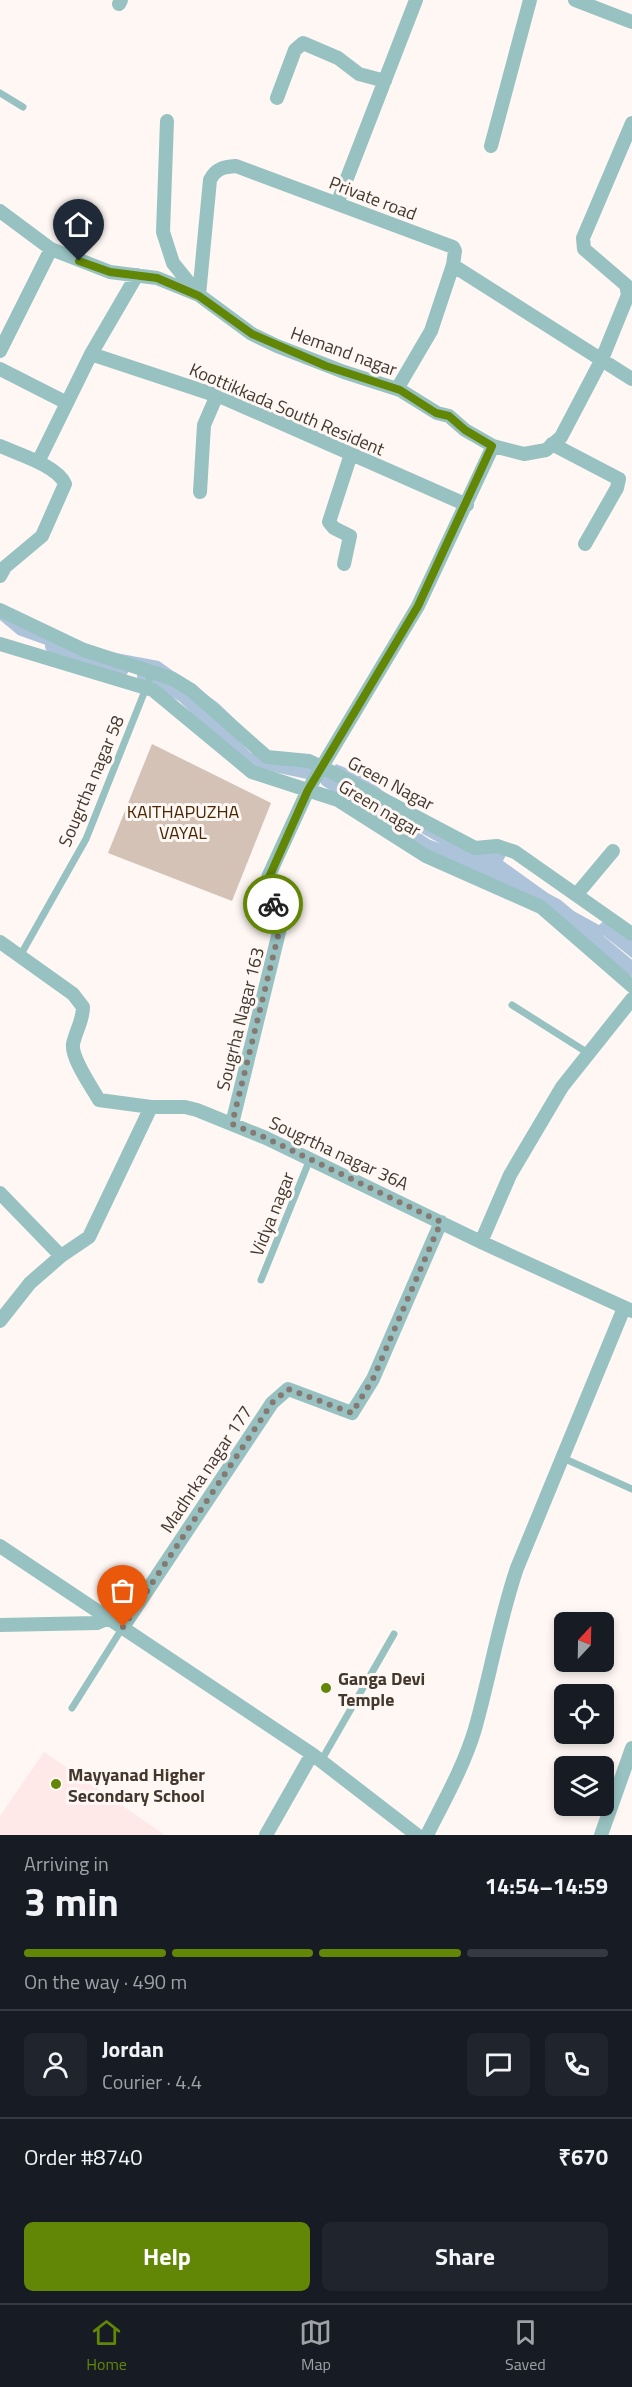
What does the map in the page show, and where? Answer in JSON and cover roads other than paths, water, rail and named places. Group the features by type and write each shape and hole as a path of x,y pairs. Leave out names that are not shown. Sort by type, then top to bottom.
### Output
{"street":[{"path":"337,204 416,0"},
{"path":"491,146 530,0"},
{"path":"575,0 631,19"},
{"path":"277,98 295,50 303,43 338,58 359,74 385,81"},
{"path":"167,121 163,231 173,263 199,296"},
{"path":"585,544 617,488 619,479 552,444 561,437 602,359 628,295 626,285 584,249 583,238 632,123"},
{"name":"Private road","path":"199,296 208,188 213,173 222,167 236,166 453,247 455,251 453,265"},
{"path":"0,211 51,249 110,272 157,278 199,296"},
{"path":"0,351 51,249"},
{"path":"397,389 431,331 453,265 632,379"},
{"path":"38,462 91,354 137,275"},
{"name":"Hemand nagar","path":"199,296 252,334 344,372 397,389 436,413 449,416 465,430 492,446 524,454 546,450 552,444"},
{"name":"Koottikkada South Resident","path":"91,354 216,395 466,505"},
{"path":"0,369 67,403"},
{"path":"200,492 204,425 216,395"},
{"path":"0,446 38,462 62,477 65,484 63,493 42,536 5,567 0,576"},
{"name":"Sougrha Nagar 163","path":"232,1124 280,928 280,917 266,884 308,790 418,606 492,446"},
{"path":"344,564 350,536 334,528 329,522 351,454"},
{"name":"Green Nagar","path":"0,610 84,650 173,679 191,690 267,757 309,762 475,848 497,846 514,852 632,934"},
{"name":"Green nagar","path":"0,644 110,678 148,682 252,772 338,800 426,856 541,907 632,987"},
{"path":"577,894 613,851"},
{"name":"Sougrtha nagar 36A","path":"0,942 73,994 83,1007 83,1018 73,1044 74,1056 99,1100 151,1107 186,1107 232,1124 628,1310"},
{"path":"481,1242 510,1175 562,1087 632,999"},
{"path":"0,1321 30,1283 61,1256 88,1237 151,1107"},
{"path":"0,1193 61,1256"},
{"name":"Madhrka nagar 177","path":"123,1627 272,1403 288,1389 352,1413 373,1379 441,1222"},
{"path":"427,1835 459,1771 474,1731 506,1602 517,1568 628,1310"},
{"path":"0,1546 316,1758 417,1835"},
{"path":"0,1625 97,1623 109,1618"},
{"path":"601,1835 632,1748"},
{"path":"267,1835 316,1758"}],"lane":[{"path":"0,93 23,107"},
{"name":"Sougrtha nagar 58","path":"20,956 86,840 148,682"},
{"path":"512,1005 588,1053"},
{"name":"Vidya nagar","path":"261,1280 310,1159"},
{"path":"563,1458 632,1489"},
{"path":"72,1708 123,1627"},
{"path":"316,1758 394,1634"}],"water":[{"path":"0,609 89,648 159,661 218,703 266,749 280,757 303,762 323,774 263,762 214,710 170,677 57,649 18,635 0,620"},
{"path":"336,764 363,775 430,829 506,855 503,861 570,909 599,925 605,920 632,941 632,958 604,936 553,907 520,882 486,862 455,852 423,834 331,771"}],"waterway":[{"path":"52,646 122,669"},
{"path":"144,676 157,680 184,696 247,759 307,772"},
{"path":"327,780 427,846 479,865 557,906 632,969"}],"place":[{"name":"Ganga Devi Temple","path":"326,1688"},
{"name":"Mayyanad Higher Secondary School","path":"56,1784"}],"park label":[{"name":"KAITHAPUZHA VAYAL","path":"183,821"}]}
